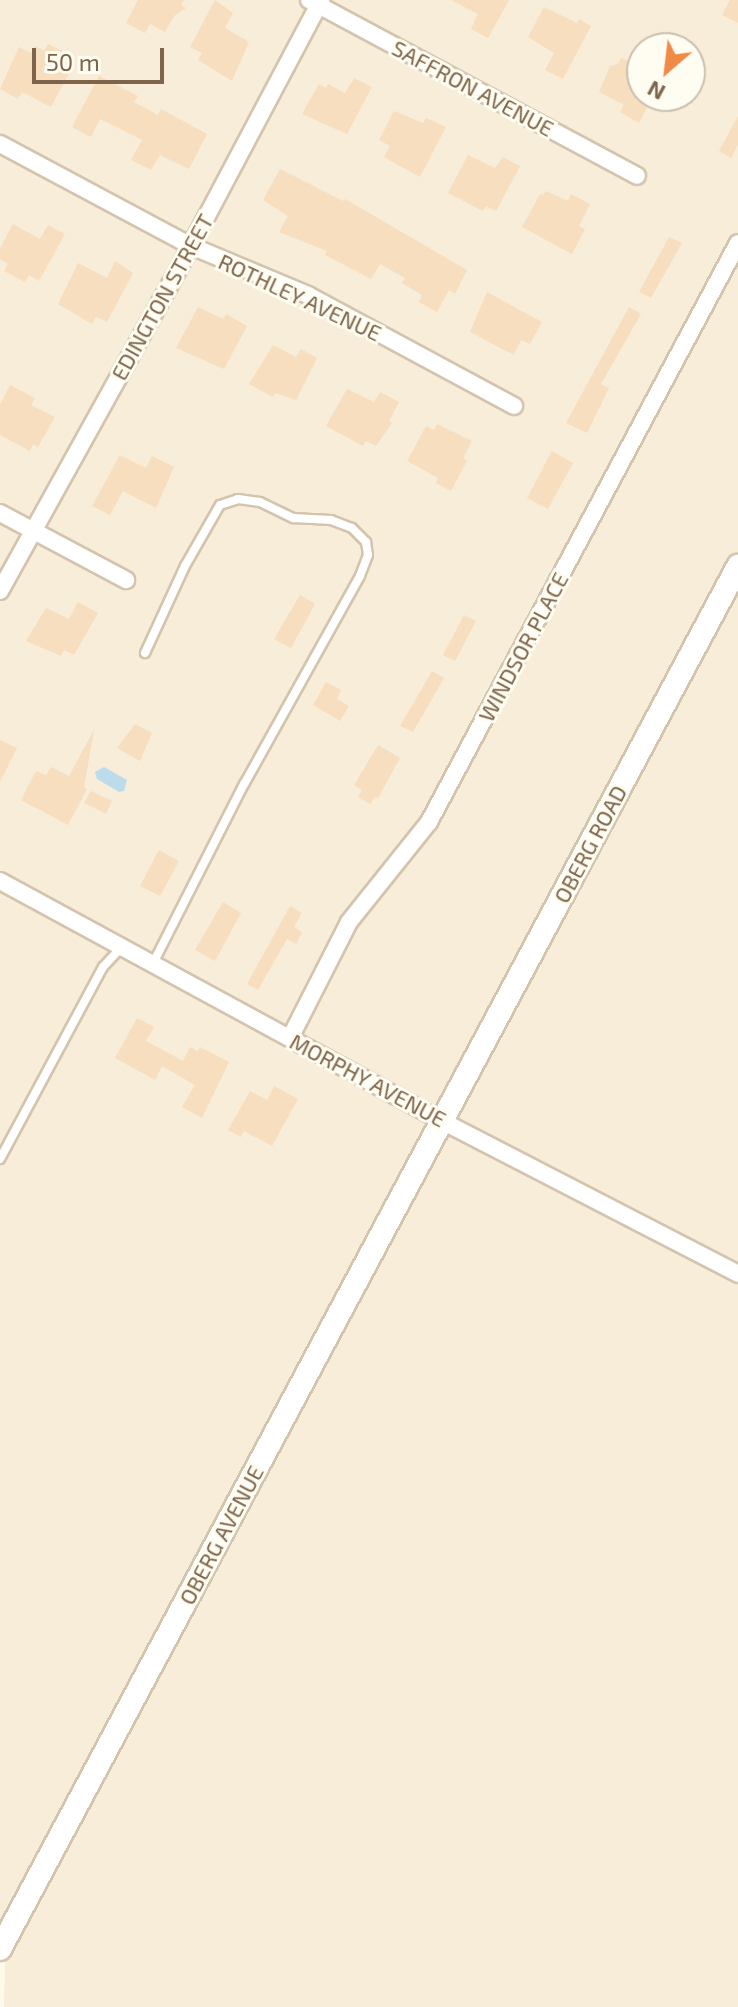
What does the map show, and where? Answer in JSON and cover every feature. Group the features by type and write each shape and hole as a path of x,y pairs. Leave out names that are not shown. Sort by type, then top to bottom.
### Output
{"street":[{"name":"SAFFRON AVENUE","path":"316,2 637,176"},
{"name":"EDINGTON STREET","path":"0,591 191,246 316,2"},
{"name":"ROTHLEY AVENUE","path":"0,144 191,246 308,295 514,406"},
{"name":"WINDSOR PLACE","path":"290,1038 349,922 429,822 738,243"},
{"path":"0,513 126,580"},
{"name":"OBERG ROAD","path":"442,1121 738,566"},
{"name":"MORPHY AVENUE","path":"0,881 442,1121 738,1274"},
{"name":"OBERG AVENUE","path":"0,1949 442,1121"}],"lane":[{"path":"145,653 185,566 220,505 238,499 260,502 293,518 331,520 352,528 366,542 368,555 360,576 244,784 153,964"},
{"path":"0,1159 103,967 122,947"}],"shaded area":[{"path":"0,0 738,0 738,2007 4,2007 5,1956 0,1959"}],"water":[{"path":"104,767 127,780 124,791 119,792 97,779 95,772"}],"building":[{"path":"138,0 184,0 181,5 186,8 174,16 165,32 150,24 145,33 126,23"},
{"path":"215,0 233,13 225,28 249,42 232,81 198,60 202,53 190,47"},
{"path":"451,0 509,0 488,38 471,29 478,14"},
{"path":"730,0 738,0 738,23 722,15"},
{"path":"544,7 577,23 579,19 591,26 563,79 545,70 554,53 528,37"},
{"path":"48,44 64,52 56,67 69,73 51,107 22,92 18,99 0,89 19,47 31,53 35,46 44,51"},
{"path":"621,58 626,60 626,112 645,112 639,123 620,112 624,105 599,92 610,66 618,64"},
{"path":"99,76 138,96 134,102 158,115 161,109 207,134 189,169 160,155 151,170 131,160 142,140 100,119 91,137 72,127"},
{"path":"354,78 372,87 347,134 302,114 319,84 326,88 328,84 345,93"},
{"path":"394,111 423,123 426,118 446,127 420,177 384,157 390,146 379,140"},
{"path":"738,116 738,145 731,158 719,151"},
{"path":"468,155 495,168 503,157 520,166 496,211 486,206 483,211 448,193"},
{"path":"280,169 343,201 345,199 467,270 455,294 449,290 437,312 419,302 422,295 402,283 405,278 380,264 371,279 325,255 327,251 279,232 288,216 263,200"},
{"path":"546,191 568,201 571,194 590,204 579,226 585,229 572,254 522,227 540,194"},
{"path":"13,224 40,239 48,225 65,234 39,281 29,275 25,282 4,271 8,264 0,259 0,248"},
{"path":"669,237 682,243 651,298 639,292"},
{"path":"115,261 133,273 107,322 96,317 92,324 58,304 78,263 107,278"},
{"path":"487,292 542,322 530,344 521,340 514,355 470,332"},
{"path":"198,307 223,319 226,314 247,326 224,369 176,348"},
{"path":"629,307 641,314 601,384 609,388 587,433 566,423"},
{"path":"273,345 296,357 301,349 317,358 296,400 275,393 273,397 249,384"},
{"path":"10,385 35,398 31,405 55,417 38,447 33,444 30,451 0,435 0,405"},
{"path":"347,389 374,402 380,392 399,402 389,421 392,423 376,446 366,441 363,446 326,426"},
{"path":"437,424 472,441 463,458 467,461 451,491 436,483 438,478 407,461 426,426 434,430"},
{"path":"552,451 573,463 548,509 527,498"},
{"path":"120,455 146,468 152,456 174,467 156,508 123,491 110,515 92,506"},
{"path":"300,595 315,604 291,648 274,639"},
{"path":"78,602 98,613 74,655 64,650 61,656 26,641 46,608 69,619"},
{"path":"464,615 476,621 455,661 443,655"},
{"path":"432,671 444,678 413,732 400,726"},
{"path":"326,682 341,690 337,699 349,706 340,721 313,705"},
{"path":"135,724 152,733 140,761 117,748"},
{"path":"94,730 84,787 87,789 68,825 21,800 36,771 46,775 51,767 69,776"},
{"path":"0,740 17,748 0,782"},
{"path":"378,745 400,758 378,798 375,797 370,804 358,797 362,790 354,785"},
{"path":"91,791 112,801 106,814 84,803"},
{"path":"159,850 179,861 160,896 140,886"},
{"path":"223,902 241,913 215,961 195,950"},
{"path":"290,906 302,913 294,927 302,932 296,944 287,939 258,990 247,984"},
{"path":"137,1018 154,1027 146,1041 183,1061 190,1047 198,1051 200,1047 229,1062 202,1118 182,1107 195,1085 162,1066 155,1080 115,1058"},
{"path":"274,1086 298,1099 272,1146 244,1131 241,1137 228,1130 250,1091 267,1100"}]}
